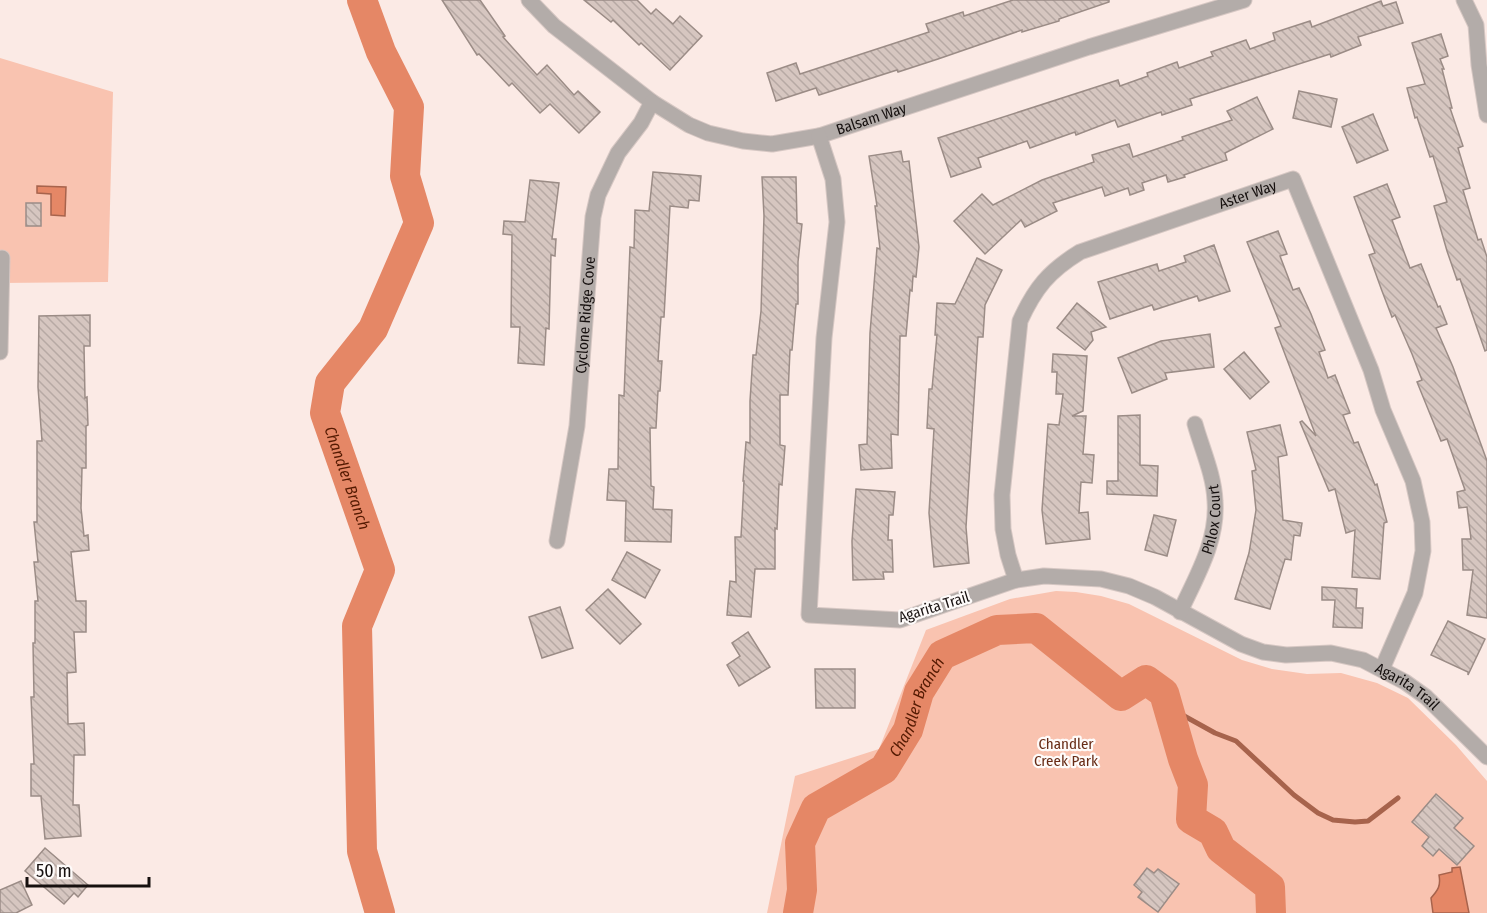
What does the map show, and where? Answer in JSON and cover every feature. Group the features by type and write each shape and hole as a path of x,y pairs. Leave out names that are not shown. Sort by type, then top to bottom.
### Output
{"street":[{"name":"Balsam Way","path":"529,0 554,26 652,102 689,125 708,133 772,144 819,136 1089,47 1244,0"},
{"path":"1464,0 1476,25 1479,65 1487,115"},
{"name":"Cyclone Ridge Cove","path":"557,541 577,426 593,217 598,195 618,153 641,123 652,102"},
{"name":"Agarita Trail","path":"819,136 833,179 837,222 824,338 809,615 900,620 1016,580 1044,576 1101,579 1129,586 1155,597 1241,644 1263,652 1286,655 1331,653 1352,656 1382,669 1426,697 1487,757"},
{"name":"Aster Way","path":"1016,580 1003,529 1002,495 1020,321 1029,299 1043,280 1060,264 1080,252 1293,179 1371,370 1383,410 1413,481 1422,522 1423,551 1417,586 1382,669"},
{"path":"0,352 2,258"},
{"name":"Phlox Court","path":"1180,612 1207,553 1215,522 1212,479 1194,424"}],"green space":[{"path":"0,58 113,92 108,282 0,283"},
{"name":"Chandler Creek Park","path":"1056,591 1101,596 1129,604 1242,660 1272,669 1307,674 1341,673 1377,683 1408,698 1456,745 1487,781 1487,913 767,913 795,776 879,749 926,630 1010,599"}],"shaded area":[{"path":"37,186 66,187 65,216 51,215 51,194 37,193"},
{"path":"1460,867 1469,913 1433,913 1431,898 1438,888 1439,875 1452,872 1452,868"}],"building":[{"path":"442,0 480,0 505,36 503,37 537,75 547,65 574,95 578,91 600,112 579,133 550,104 540,113 512,83 509,86 479,54 477,55"},
{"path":"584,0 637,0 651,14 656,9 673,24 680,16 702,36 670,70 613,20 611,22"},
{"path":"1013,0 1109,0 1109,2 1059,19 1059,21 1022,32 1022,30 898,72 897,70 819,95 816,88 776,101 767,73 796,63 800,74 929,32 926,24 963,12 964,16"},
{"path":"1381,1 1383,6 1396,2 1403,23 1358,37 1361,45 1331,57 1330,54 1190,99 1192,105 1162,115 1161,112 1118,127 1115,120 1076,135 1075,132 1030,148 1027,141 978,158 981,167 951,177 938,138 1118,80 1120,86 1177,62 1179,68 1213,56 1211,52 1246,40 1250,49 1275,40 1273,33 1310,21 1312,27"},
{"path":"1441,34 1448,56 1440,59 1452,108 1450,108 1463,146 1458,148 1470,188 1463,190 1478,240 1481,239 1487,257 1487,350 1485,351 1460,279 1457,280 1447,251 1434,206 1447,202 1433,156 1430,157 1417,117 1415,118 1407,88 1425,84 1412,43"},
{"path":"1299,91 1337,99 1331,127 1293,118"},
{"path":"1257,97 1273,129 1225,153 1227,160 1168,182 1166,175 1142,183 1144,190 1130,195 1128,188 1105,196 1102,187 1053,203 1057,211 1025,227 1021,220 985,254 954,221 982,194 993,205 1042,180 1094,162 1092,155 1129,144 1133,157 1183,140 1182,137 1232,120 1227,111"},
{"path":"1373,114 1388,150 1357,163 1342,127"},
{"path":"901,151 903,162 909,161 919,247 916,277 913,276 912,291 910,290 906,336 900,336 898,435 891,434 892,468 861,470 859,445 867,444 870,333 877,248 880,249 875,206 877,206 869,156"},
{"path":"653,172 701,176 699,201 689,200 688,208 670,206 664,317 661,317 658,361 662,361 660,391 658,391 656,428 650,428 651,486 654,487 653,509 672,510 671,542 625,541 626,501 607,500 609,469 618,469 619,395 624,396 630,247 634,248 635,210 649,211"},
{"path":"762,177 796,177 797,223 802,224 798,262 798,304 796,304 792,350 790,350 788,395 780,395 780,445 785,446 782,485 779,484 777,529 775,528 775,569 755,569 751,617 727,615 730,581 736,582 735,537 741,537 746,442 750,443 753,355 756,355 761,311 764,216"},
{"path":"530,180 559,183 552,239 556,239 555,256 551,255 549,329 546,328 544,365 518,363 520,327 511,327 512,235 503,234 504,221 525,222"},
{"path":"1387,184 1400,217 1392,220 1410,268 1421,264 1447,324 1436,328 1453,367 1487,461 1487,618 1467,615 1473,570 1463,570 1462,539 1471,539 1467,507 1459,508 1457,492 1465,490 1447,439 1441,441 1417,382 1422,380 1412,354 1395,315 1392,317 1382,291 1369,255 1375,253 1354,197"},
{"path":"26,203 41,203 41,226 26,226"},
{"path":"1278,231 1287,254 1280,256 1293,290 1299,288 1311,314 1325,350 1319,352 1328,378 1335,375 1350,413 1343,415 1354,443 1358,442 1375,485 1377,484 1387,522 1384,523 1380,579 1352,577 1355,530 1346,533 1335,489 1329,491 1300,422 1302,421 1316,436 1275,328 1281,326 1247,242"},
{"path":"1214,245 1230,291 1199,301 1197,296 1154,310 1152,305 1110,319 1098,282 1157,264 1159,271 1186,262 1184,256"},
{"path":"977,258 1002,270 985,305 983,337 978,337 966,527 969,563 934,567 929,513 934,429 927,428 929,389 932,389 937,335 935,335 937,303 955,304"},
{"path":"1077,303 1106,327 1091,332 1093,340 1085,350 1057,328"},
{"path":"90,315 90,346 84,346 88,425 86,426 86,468 82,468 81,508 84,536 88,535 89,550 71,552 76,601 86,601 86,632 74,632 76,672 67,673 68,724 84,723 85,755 74,755 73,805 79,805 81,836 45,839 41,796 31,796 31,764 34,764 31,697 34,697 35,601 38,601 34,562 38,562 34,522 37,522 37,441 42,441 38,387 39,316"},
{"path":"1210,334 1214,367 1165,373 1167,379 1132,393 1118,358 1161,341"},
{"path":"1244,352 1269,382 1250,399 1224,369"},
{"path":"1053,354 1087,356 1083,411 1072,416 1086,416 1083,454 1094,455 1092,483 1081,482 1079,513 1088,512 1090,539 1046,544 1042,510 1048,424 1059,425 1063,394 1056,394 1057,372 1052,372"},
{"path":"1140,415 1140,465 1158,466 1157,496 1107,494 1107,481 1118,481 1118,416"},
{"path":"1280,425 1287,455 1278,457 1283,520 1302,523 1300,536 1294,535 1291,560 1285,559 1270,609 1235,599 1249,553 1256,510 1252,471 1256,470 1247,432"},
{"path":"856,489 895,492 893,515 889,515 888,540 892,540 893,572 883,572 884,579 853,580 852,541"},
{"path":"1154,515 1176,520 1167,556 1145,550"},
{"path":"627,552 660,570 645,598 612,580"},
{"path":"1322,587 1357,589 1356,608 1363,608 1362,628 1333,627 1335,600 1322,600"},
{"path":"608,589 641,624 620,644 586,610"},
{"path":"560,607 573,648 542,658 529,617"},
{"path":"1448,621 1485,639 1468,675 1468,672 1431,655"},
{"path":"748,632 770,667 739,686 727,665 740,656 732,643"},
{"path":"815,669 855,669 855,708 816,708"},
{"path":"1436,794 1463,818 1454,828 1474,846 1457,865 1439,849 1433,856 1422,846 1429,837 1412,822"},
{"path":"45,848 88,885 78,897 74,893 64,904 25,871"},
{"path":"1147,868 1154,873 1158,869 1179,884 1158,912 1138,897 1142,892 1134,885"},
{"path":"21,881 32,905 16,913 0,913 0,890"}],"waterway":[{"name":"Chandler Branch","path":"362,0 381,52 409,107 405,176 419,223 373,329 330,383 325,413 380,570 357,626 362,851 380,913"},
{"name":"Chandler Branch","path":"798,913 802,890 800,843 816,808 884,769 908,730 919,692 942,655 997,630 1036,628 1121,696 1146,680 1164,693 1193,785 1191,819 1213,832 1221,849 1270,887 1271,913"},
{"path":"1168,707 1215,733 1236,741 1294,795 1318,813 1333,820 1368,821 1398,798"}]}
